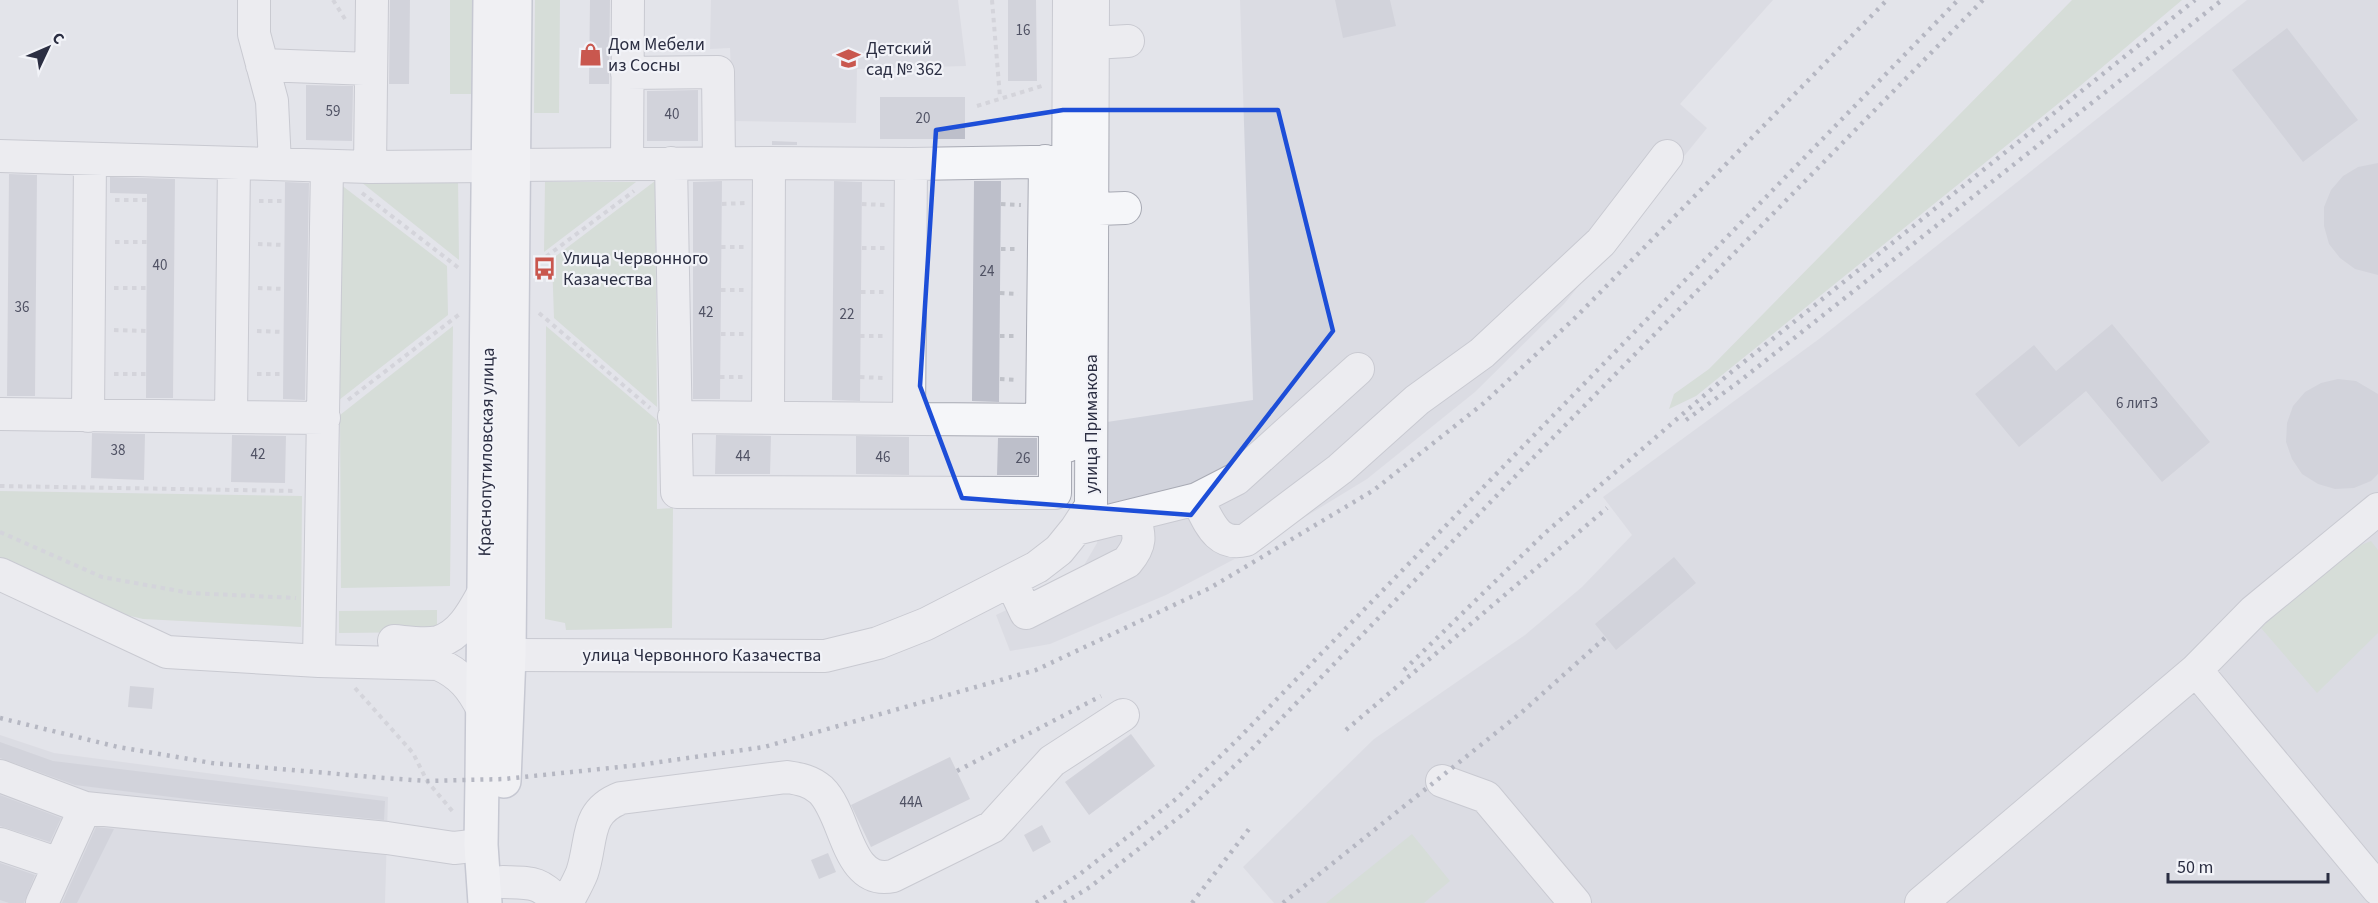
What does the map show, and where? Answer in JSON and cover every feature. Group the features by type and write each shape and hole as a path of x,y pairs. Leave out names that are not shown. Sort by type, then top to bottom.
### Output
{"main road":[{"name":"Краснопутиловская улица","path":"490,0 501,165 509,655 497,896"},
{"name":"Краснопутиловская улица","path":"497,896 481,845 485,590 501,165 515,0"}],"street":[{"path":"254,0 254,34 272,101 274,164"},
{"path":"370,167 372,0"},
{"path":"627,164 628,0"},
{"name":"улица Примакова","path":"1069,0 1068,161 1080,210 1067,507 1076,529"},
{"name":"улица Примакова","path":"1068,161 1093,43 1093,0"},
{"path":"1093,43 1128,41"},
{"path":"262,65 371,69"},
{"path":"627,73 718,72 719,163"},
{"path":"0,156 370,167 1068,161 1042,420"},
{"path":"1197,499 1215,532 1225,540 1235,543 1246,540 1340,469 1417,400 1482,353 1601,242 1667,156"},
{"path":"88,416 90,159"},
{"path":"671,163 675,417 677,492 1055,493 1055,420 675,417"},
{"path":"768,417 769,163"},
{"path":"231,417 234,164"},
{"path":"909,418 911,164"},
{"path":"319,650 327,166"},
{"path":"1080,210 1125,208"},
{"path":"1076,529 1197,499 1236,479 1358,369"},
{"path":"0,414 324,418"},
{"path":"1921,903 2196,670 2254,611 2378,509"},
{"path":"1011,581 1026,613 1127,562 1137,550 1140,536 1134,516"},
{"name":"улица Червонного Казачества","path":"509,655 825,656 878,644 916,628 1011,581 1037,567 1059,550 1076,529"},
{"path":"0,574 110,625 438,664 450,669 468,683 483,710"},
{"path":"319,650 436,642 457,631 467,621 485,590"},
{"path":"2196,670 2378,889"},
{"path":"567,903 582,873 598,812 607,803 621,798 787,777 808,781 820,788 831,802 854,857 863,869 874,876 883,878 893,876 992,827 1052,762 1122,715"},
{"path":"0,776 85,807 387,838 454,848 481,845"},
{"path":"1442,781 1486,797 1575,903"},
{"path":"42,903 85,807"},
{"path":"0,844 59,864"},
{"path":"497,896 534,883 542,886 560,903"}],"path":[{"path":"992,0 1000,97"},
{"path":"977,106 1000,97 1045,85"},
{"path":"538,262 671,163"},
{"path":"327,166 466,273"},
{"path":"90,200 147,200"},
{"path":"90,242 147,242"},
{"path":"89,287 147,288"},
{"path":"324,418 462,313"},
{"path":"538,313 658,416 675,417"},
{"path":"89,330 146,331"},
{"path":"89,374 146,374"},
{"path":"0,486 322,491"},
{"path":"0,532 102,577 190,593 298,598 320,603"},
{"path":"319,650 328,670 349,680 413,753 427,781 454,814"}],"highlighted area":[{"path":"1063,110 1278,110 1333,331 1191,515 962,498 920,386 936,130"}],"shaded area":[{"name":"Детский сад № 362","path":"711,0 958,0 966,66 857,69 856,123 733,121 730,48 710,49"},
{"path":"1240,0 1773,0 1680,104 1707,128 1564,304 1475,392 1367,479 1246,553 1166,595 1050,644 1010,651 996,615 1059,585 1083,567 1097,543 1102,519 1107,422 1253,400"},
{"path":"2247,0 2378,0 2378,903 1274,903 1243,867 1374,739 1525,635 1582,587 1632,535 1603,497 1819,339"},
{"path":"0,735 54,753 388,797 385,903 0,903"}],"green space":[{"path":"450,0 475,0 474,94 450,94"},
{"path":"535,0 560,0 559,113 534,113"},
{"path":"2072,0 2182,0 2080,86 1696,396 1669,409 1674,394 1709,369"},
{"path":"356,178 458,179 459,260"},
{"path":"655,181 657,407 554,318 552,259"},
{"path":"545,182 636,182 544,252"},
{"path":"340,184 447,266 448,315 339,400"},
{"path":"453,326 450,586 341,588 340,415"},
{"path":"546,326 657,420 657,509 673,508 672,628 566,630 565,623 545,619"},
{"path":"0,491 302,496 301,627 143,619 118,613 0,560"},
{"path":"2371,541 2378,550 2378,633 2317,693 2261,628 2331,557"},
{"path":"437,610 437,632 339,633 339,611"},
{"path":"1412,834 1450,881 1424,903 1326,903"}],"building":[{"path":"390,0 410,0 409,84 389,84"},
{"path":"590,0 610,0 609,84 589,84"},
{"path":"1008,0 1036,0 1037,81 1008,81"},
{"path":"1335,0 1390,0 1396,26 1343,38"},
{"path":"2287,28 2358,120 2303,162 2232,70"},
{"path":"306,85 353,86 352,141 306,140"},
{"path":"698,90 698,141 647,141 647,91"},
{"path":"880,97 965,97 965,139 880,139"},
{"path":"772,141 797,142 797,145 772,145"},
{"path":"2378,163 2378,275 2355,269 2340,258 2329,244 2324,226 2324,207 2331,190 2343,176 2358,167"},
{"path":"9,174 37,175 35,396 7,396"},
{"path":"110,177 175,179 173,398 146,398 147,194 110,193"},
{"path":"722,181 720,399 693,399 693,182"},
{"path":"834,181 862,182 860,401 832,400"},
{"path":"974,181 1001,181 999,402 972,401"},
{"path":"285,182 309,183 305,400 283,399"},
{"path":"2112,324 2210,442 2162,482 2086,391 2019,447 1975,394 2034,345 2056,371"},
{"path":"2338,379 2356,381 2378,394 2378,474 2371,481 2354,488 2335,489 2318,484 2302,474 2292,459 2286,442 2287,423 2293,406 2305,392 2321,383"},
{"path":"92,433 145,434 144,480 91,478"},
{"path":"232,435 286,436 285,483 231,482"},
{"path":"716,435 771,436 770,474 715,474"},
{"path":"856,436 909,437 909,475 856,474"},
{"path":"998,438 1037,438 1037,475 997,475"},
{"path":"1674,557 1696,583 1616,650 1595,624"},
{"path":"130,686 154,688 152,709 128,707"},
{"path":"1131,734 1155,766 1089,815 1065,782"},
{"path":"0,742 53,761 385,801 384,820 235,805 75,785 0,758"},
{"path":"950,757 970,799 871,847 851,805"},
{"path":"0,795 61,818 50,842 0,826"},
{"path":"1042,825 1051,842 1033,852 1024,835"},
{"path":"96,827 114,829 77,903 62,903"},
{"path":"828,853 836,872 819,879 811,860"},
{"path":"0,863 35,875 24,903 9,903 0,900"}],"railway":[{"path":"0,718 118,747 212,763 427,781 504,779 639,765 764,747 1036,670 1210,588 1374,490 1484,403 1577,316 1887,0"},
{"path":"1036,903 1080,874 1176,799 1238,739 1958,0"},
{"path":"1064,903 1090,887 1187,811 1250,751 1533,458 1983,0"},
{"path":"1404,670 1545,533 1729,374 2195,0"},
{"path":"1686,420 1736,384 2222,0"},
{"path":"1346,730 1607,508"},
{"path":"1283,903 1522,712 1606,637"},
{"path":"957,771 1101,696"},
{"path":"1192,903 1249,829"}],"place":[{"name":"Дом Мебели из Сосны","path":"590,54"},
{"name":"Детский сад № 362","path":"848,58"},
{"name":"Улица Червонного Казачества","path":"545,268"}]}
